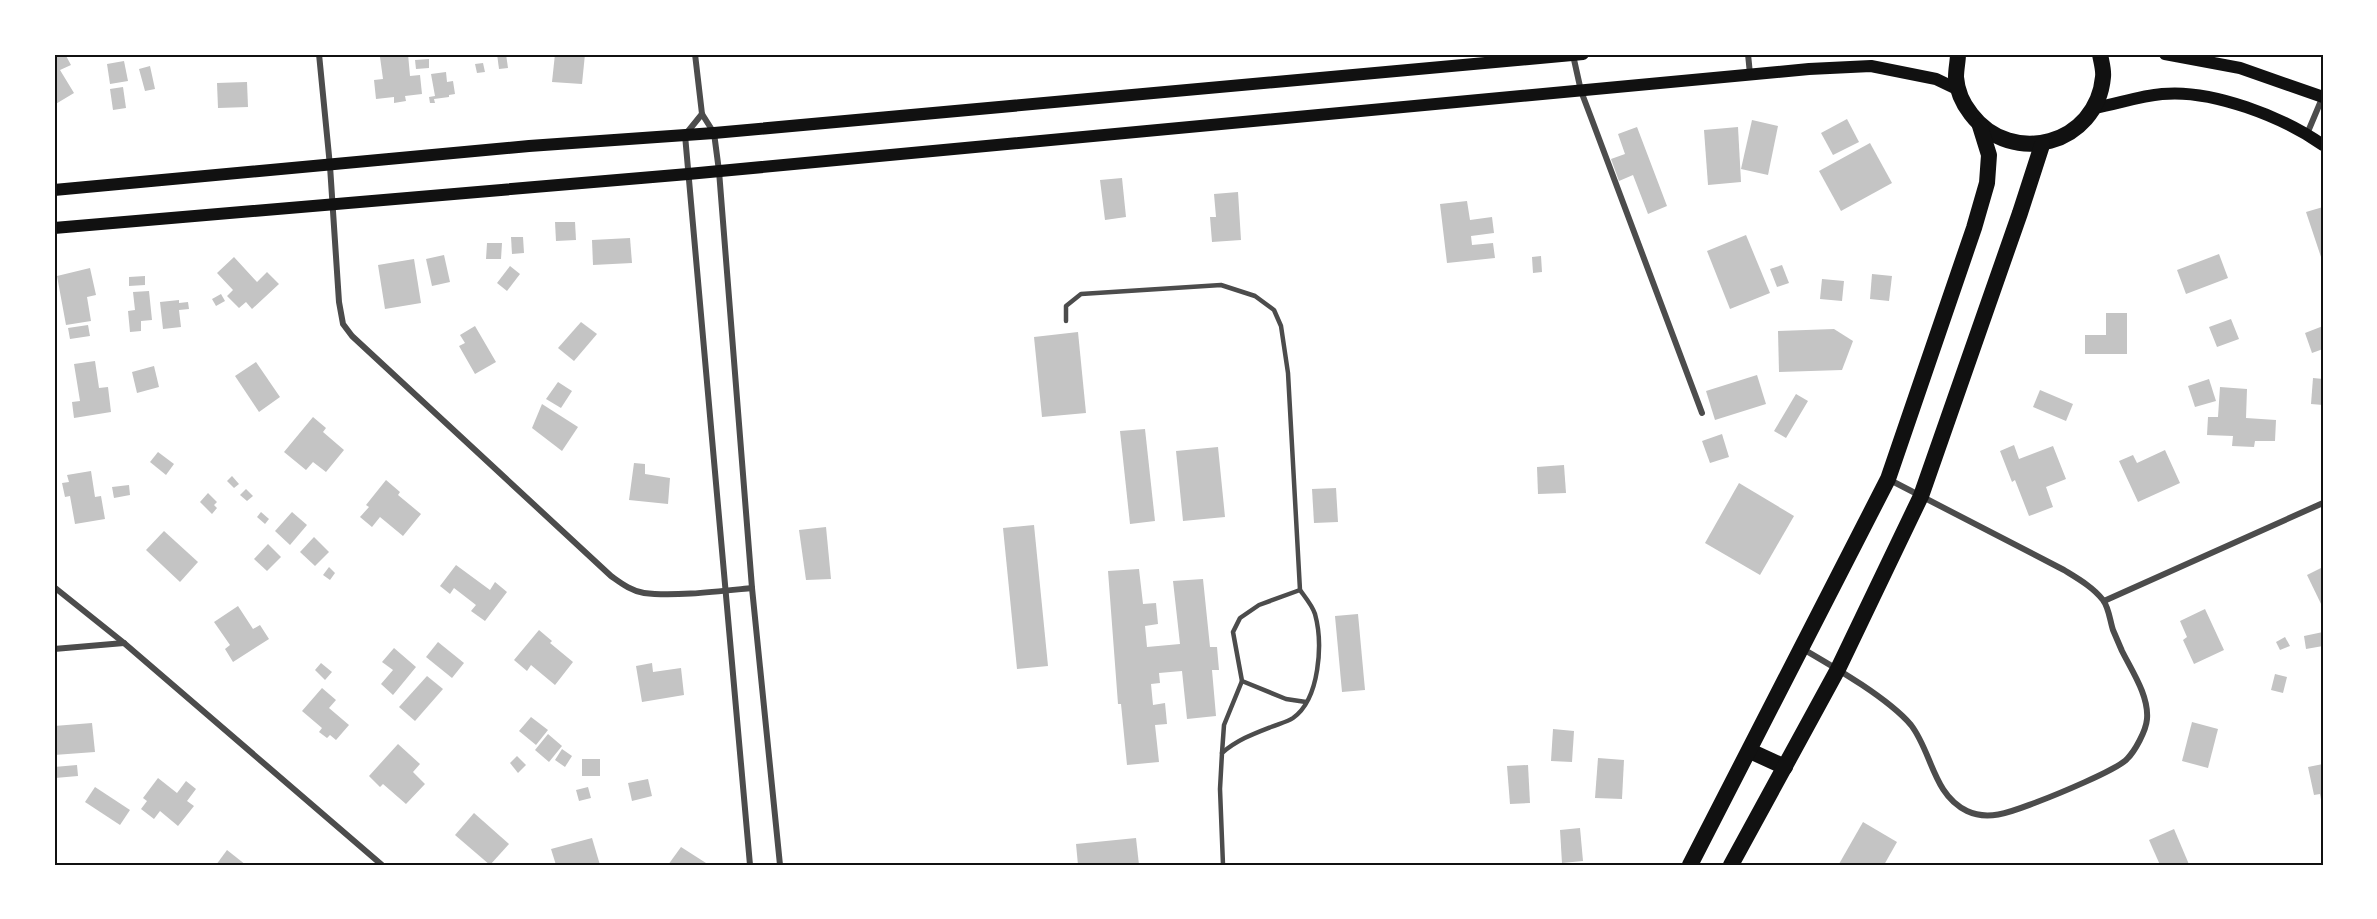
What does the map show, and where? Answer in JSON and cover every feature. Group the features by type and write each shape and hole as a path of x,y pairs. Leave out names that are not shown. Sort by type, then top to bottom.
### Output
{"highway":[{"path":"1690,865 1803,649 1888,479 1974,228 1987,183 1989,155 1980,126 1964,104 1959,90 1956,78 1958,54"},
{"path":"1980,126 2009,142 2042,145 2072,132 2094,108 2103,76 2100,54"},
{"path":"1731,865 1838,669 1921,496 2042,145"},
{"path":"1750,751 1785,766"}],"main road":[{"path":"54,190 529,146 714,134 1576,54"},
{"path":"2165,54 2241,69 2323,97"},
{"path":"54,228 688,174 1750,74 1871,66 1936,79 1959,90"},
{"path":"2094,108 2145,96 2165,93 2186,94 2218,100 2254,111 2307,134 2323,145"}],"street":[{"path":"319,54 330,166 339,302 343,324 352,336 611,576 628,588 644,593 752,588"},
{"path":"695,54 702,114 714,134 719,171 752,588 780,865"},
{"path":"1576,54 1581,91 1702,412"},
{"path":"1748,54 1750,74"},
{"path":"2307,134 2323,97"},
{"path":"702,114 685,135 750,865"},
{"path":"1803,649 1838,669 1893,708 1911,725 1924,748 1936,778 1950,799 1967,811 1988,816 2043,800 2109,771 2127,760 2140,739 2147,719 2144,696 2113,630 2104,601 2089,586 2064,570 1888,479"},
{"path":"2104,601 2323,503"},
{"path":"54,587 124,643 382,865"},
{"path":"54,649 124,643"}],"lane":[{"path":"1066,321 1066,306 1081,294 1221,285 1255,296 1274,310 1281,326 1288,373 1300,590 1314,610 1318,629 1319,657 1313,687 1306,702 1293,718 1238,740 1222,753"},
{"path":"1223,865 1220,789 1224,725 1242,681 1233,632 1240,618 1259,605 1300,590"},
{"path":"1242,681 1286,699 1306,702"}],"building":[{"path":"54,54 65,54 71,65 60,70 74,93 54,105"},
{"path":"408,54 410,76 420,75 422,94 405,96 406,101 394,103 394,97 376,99 374,80 383,79 380,57"},
{"path":"497,54 506,54 508,68 499,69"},
{"path":"555,54 585,54 582,84 552,82"},
{"path":"429,59 429,68 416,69 415,60"},
{"path":"124,61 128,81 110,84 107,64"},
{"path":"483,63 485,72 477,73 475,64"},
{"path":"150,66 155,89 145,91 139,69"},
{"path":"446,72 447,82 453,81 455,94 434,99 435,103 430,103 429,97 435,96 431,74"},
{"path":"247,82 248,107 218,108 217,83"},
{"path":"123,87 126,108 113,110 110,89"},
{"path":"1847,119 1859,142 1833,155 1821,133"},
{"path":"1752,120 1778,126 1768,175 1741,169"},
{"path":"1637,127 1667,206 1648,214 1633,175 1619,181 1611,159 1625,154 1618,134"},
{"path":"1738,127 1741,182 1708,185 1704,130"},
{"path":"1870,143 1892,183 1841,211 1819,171"},
{"path":"1122,178 1126,217 1105,220 1100,180"},
{"path":"1238,192 1241,240 1212,242 1210,217 1216,217 1214,194"},
{"path":"1467,201 1470,220 1492,217 1494,233 1471,236 1472,245 1493,243 1495,258 1447,263 1440,204"},
{"path":"2323,207 2323,263 2306,212"},
{"path":"555,222 575,222 576,240 556,241"},
{"path":"1746,235 1770,293 1730,309 1707,251"},
{"path":"511,237 523,237 524,253 512,254"},
{"path":"630,238 632,263 593,265 592,240"},
{"path":"487,243 502,243 501,259 486,259"},
{"path":"2219,254 2228,278 2186,294 2177,270"},
{"path":"444,255 450,282 432,286 426,259"},
{"path":"1541,256 1542,272 1533,273 1532,257"},
{"path":"234,257 257,282 267,272 279,284 252,309 246,302 239,308 227,296 233,290 217,273"},
{"path":"414,259 421,303 385,309 378,265"},
{"path":"1782,265 1789,283 1777,287 1770,269"},
{"path":"510,266 520,274 507,291 497,283"},
{"path":"90,268 96,295 87,297 91,321 66,325 57,276"},
{"path":"1872,274 1892,276 1889,301 1870,299"},
{"path":"145,276 145,285 129,286 129,277"},
{"path":"1822,279 1844,281 1842,301 1820,299"},
{"path":"149,291 152,320 141,321 141,331 130,332 128,311 135,310 133,292"},
{"path":"221,294 225,301 216,306 212,299"},
{"path":"179,300 179,303 188,302 189,309 179,310 181,327 163,329 160,302"},
{"path":"2106,313 2127,313 2127,354 2085,354 2085,335 2106,335"},
{"path":"2231,319 2239,339 2217,347 2209,327"},
{"path":"581,322 597,334 574,361 558,348"},
{"path":"88,325 90,336 70,339 68,328"},
{"path":"475,326 496,362 475,374 459,346 465,343 460,335"},
{"path":"2323,326 2323,349 2312,353 2305,333"},
{"path":"1834,329 1853,341 1842,370 1779,372 1778,331"},
{"path":"1078,332 1086,413 1042,417 1034,337"},
{"path":"95,361 99,388 108,387 111,412 74,418 72,402 80,401 74,364"},
{"path":"256,362 280,397 259,412 235,376"},
{"path":"154,366 159,387 137,393 132,372"},
{"path":"1757,375 1766,404 1715,420 1706,391"},
{"path":"2313,378 2323,379 2323,405 2311,404"},
{"path":"2209,379 2216,401 2195,407 2188,386"},
{"path":"558,382 572,391 561,408 546,399"},
{"path":"2220,387 2247,389 2246,418 2276,420 2275,441 2255,441 2254,447 2232,446 2233,436 2207,435 2208,417 2218,417"},
{"path":"2040,390 2073,404 2066,421 2033,407"},
{"path":"1796,394 1808,401 1786,438 1774,431"},
{"path":"542,404 578,427 562,451 532,428"},
{"path":"313,417 326,428 323,432 344,450 326,472 313,462 306,470 284,452"},
{"path":"1145,429 1155,521 1130,524 1120,431"},
{"path":"1722,434 1729,457 1710,463 1702,441"},
{"path":"2014,445 2019,459 2053,446 2066,479 2046,487 2053,507 2029,516 2015,480 2012,482 2000,451"},
{"path":"1218,447 1225,517 1183,521 1176,451"},
{"path":"2165,450 2180,483 2138,502 2119,461 2133,455 2137,463"},
{"path":"158,452 174,464 166,475 150,462"},
{"path":"634,463 645,464 645,474 670,478 668,504 629,500"},
{"path":"1564,465 1566,493 1538,494 1537,467"},
{"path":"91,471 95,497 101,496 105,519 75,524 70,496 65,497 62,483 69,482 67,475"},
{"path":"232,476 239,484 234,488 227,481"},
{"path":"386,480 400,492 398,495 421,514 403,536 380,517 372,527 360,517 369,507 366,505"},
{"path":"1739,483 1794,516 1760,575 1705,543"},
{"path":"129,485 130,495 114,498 112,487"},
{"path":"1336,488 1338,522 1314,523 1312,489"},
{"path":"246,489 253,496 247,501 240,495"},
{"path":"208,493 217,502 214,505 217,508 212,514 200,502"},
{"path":"261,512 269,519 265,524 257,517"},
{"path":"292,512 307,525 290,545 275,531"},
{"path":"1034,525 1048,666 1017,669 1003,528"},
{"path":"826,527 831,579 806,580 799,530"},
{"path":"164,531 198,562 180,582 146,550"},
{"path":"314,537 329,552 315,566 300,552"},
{"path":"268,544 281,557 267,571 254,559"},
{"path":"456,565 490,590 495,582 507,592 485,621 471,611 476,605 454,588 450,594 440,586"},
{"path":"329,567 335,573 330,580 323,575"},
{"path":"2323,567 2323,608 2307,575"},
{"path":"1139,569 1143,604 1156,603 1158,624 1145,626 1147,647 1180,644 1173,581 1203,579 1210,647 1217,647 1219,670 1212,670 1216,716 1187,719 1182,671 1159,673 1160,683 1151,684 1153,705 1165,703 1167,724 1155,725 1159,762 1127,765 1121,704 1118,704 1108,571"},
{"path":"238,606 253,629 260,625 269,639 233,662 225,649 230,645 214,622"},
{"path":"2205,609 2224,650 2194,664 2183,640 2187,637 2180,621"},
{"path":"1358,614 1365,690 1342,692 1335,616"},
{"path":"539,630 552,641 550,643 573,662 555,685 531,665 527,671 514,660"},
{"path":"2323,632 2323,646 2306,649 2304,636"},
{"path":"2285,637 2290,646 2280,650 2276,642"},
{"path":"438,642 464,663 452,678 426,657"},
{"path":"394,648 416,667 393,695 381,684 393,670 382,662"},
{"path":"321,663 332,672 325,680 315,670"},
{"path":"652,663 653,672 681,668 684,695 642,702 636,666"},
{"path":"2275,674 2287,677 2283,693 2271,690"},
{"path":"427,676 443,689 415,721 399,707"},
{"path":"322,688 336,700 329,708 349,725 336,740 330,735 327,738 319,732 322,728 302,711"},
{"path":"531,717 548,730 536,745 519,731"},
{"path":"2192,722 2218,729 2208,768 2182,761"},
{"path":"92,723 95,752 54,755 54,726"},
{"path":"1553,729 1574,731 1572,762 1551,761"},
{"path":"548,734 562,746 549,762 535,750"},
{"path":"398,744 420,764 413,772 425,784 406,804 383,784 380,787 369,776"},
{"path":"562,749 572,756 565,767 555,760"},
{"path":"517,756 526,765 518,773 510,763"},
{"path":"1598,758 1624,760 1622,799 1595,798"},
{"path":"582,759 600,759 600,776 582,776"},
{"path":"2323,764 2322,805 2320,794 2314,795 2308,767"},
{"path":"77,765 78,776 55,778 54,767"},
{"path":"1528,765 1530,803 1510,804 1507,766"},
{"path":"158,778 177,793 186,781 196,789 187,801 194,806 178,826 160,811 154,819 141,809 147,801 143,798"},
{"path":"648,779 652,796 632,801 628,783"},
{"path":"95,787 130,810 120,825 85,802"},
{"path":"588,787 591,798 579,801 576,790"},
{"path":"474,813 509,844 490,865 455,835"},
{"path":"1863,822 1897,842 1884,865 1839,864"},
{"path":"1580,828 1583,861 1562,863 1560,830"},
{"path":"2174,829 2189,865 2160,865 2149,840"},
{"path":"592,838 600,865 556,865 551,849"},
{"path":"1136,838 1139,865 1078,865 1076,844"},
{"path":"681,847 706,863 705,865 668,865"},
{"path":"227,850 246,865 216,865"}]}
